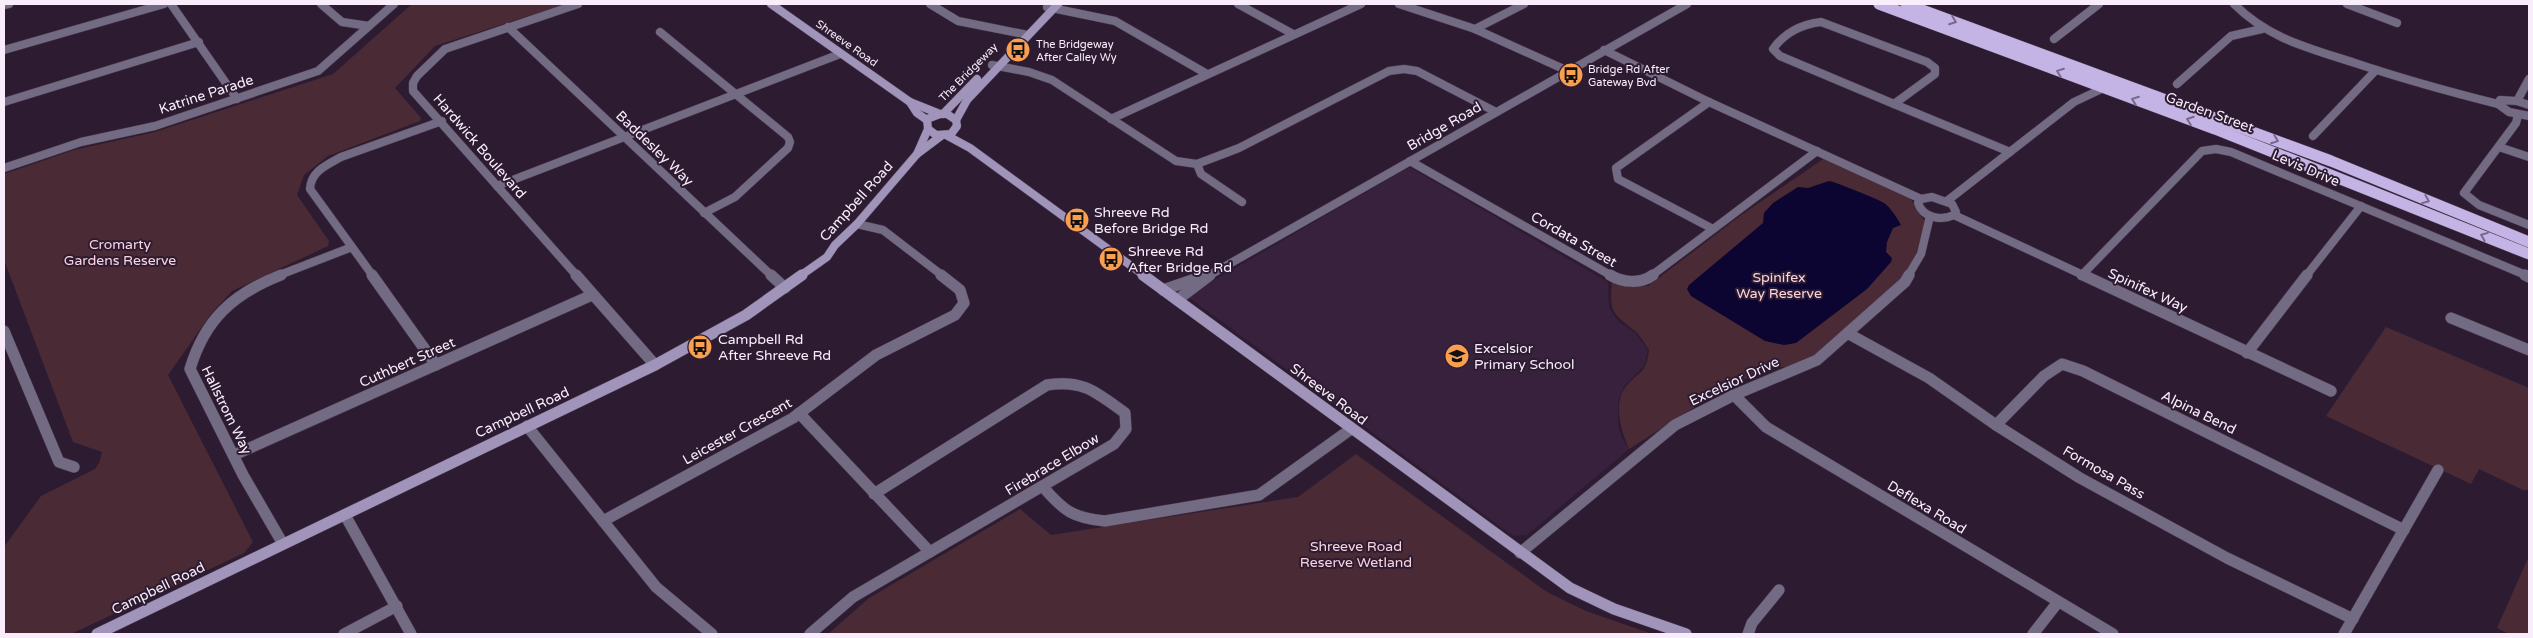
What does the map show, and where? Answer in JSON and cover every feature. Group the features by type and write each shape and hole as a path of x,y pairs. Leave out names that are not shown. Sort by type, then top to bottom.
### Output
{"main road":[{"name":"Garden Street","path":"1879,4 1914,6 2092,72 2110,84 2529,254"},
{"name":"Garden Street","path":"1914,6 1912,16 2082,80 2110,84 2351,169 2529,242"}],"street":[{"path":"4,5 9,4"},
{"path":"4,50 164,4"},
{"path":"171,4 237,99"},
{"path":"321,4 338,22 347,26 369,26"},
{"name":"Katrine Parade","path":"4,168 82,142 154,126 318,71 394,4"},
{"name":"Hardwick Boulevard","path":"578,4 445,49 417,76 413,83 414,91 654,365"},
{"name":"Shreeve Road","path":"771,4 910,102 941,114 956,124 970,148"},
{"path":"930,4 963,23 1025,34"},
{"path":"1238,4 1293,34"},
{"path":"1111,119 1361,4"},
{"path":"1399,4 1475,29 1568,71"},
{"path":"1475,29 1524,4"},
{"name":"Bridge Road","path":"1177,300 1214,272 1687,4"},
{"path":"2054,39 2099,4"},
{"path":"2234,4 2262,29 2281,39 2427,87 2498,104 2502,108 2518,115 2529,116"},
{"path":"2347,4 2397,23"},
{"path":"1053,6 1115,21 1207,74"},
{"name":"The Bridgeway","path":"956,124 968,100 995,66 1053,6"},
{"path":"1894,104 1935,74 1935,68 1927,62 1821,22 1812,22 1776,42 1773,49 1780,56 1894,104 2010,152"},
{"name":"Baddesley Way","path":"508,27 786,288"},
{"path":"2177,84 2231,36 2241,32 2262,29"},
{"path":"660,32 788,137 790,142 788,148 735,197 704,213"},
{"path":"4,102 199,42"},
{"path":"1604,50 1709,102 1921,199 1932,197 1947,201 1955,208 1954,216 1945,219 1930,216 1918,206 1921,199"},
{"path":"497,186 840,54"},
{"path":"995,66 1035,73 1052,80 1176,161 1197,164 1239,148 1389,71 1404,68 1417,71 1496,112"},
{"name":"The Bridgeway","path":"941,114 995,66"},
{"path":"2313,136 2376,70"},
{"path":"2074,102 2083,90 2082,80 2092,72"},
{"path":"2518,101 2529,78"},
{"path":"1947,201 2074,102 2110,84"},
{"path":"2498,104 2500,100 2518,101 2529,106"},
{"name":"Shreeve Road","path":"910,102 927,124 931,133 943,136 970,148 1570,588 1614,608 1686,634"},
{"path":"1709,102 1616,168 1614,172 1618,179 1713,229"},
{"path":"927,124 941,114"},
{"path":"2518,115 2516,123 2464,193 2479,205 2529,224"},
{"path":"436,365 310,189 310,181 315,173 338,158 442,121"},
{"name":"Campbell Road","path":"917,154 927,124"},
{"path":"943,136 956,124"},
{"name":"Campbell Road","path":"97,634 654,365 737,320 786,288 827,257 835,245 857,224 917,154 943,136"},
{"path":"2499,147 2529,157"},
{"name":"Levis Drive","path":"2081,276 2202,151 2216,149 2231,152 2529,277"},
{"name":"Cordata Street","path":"1410,161 1615,278 1633,282 1648,279 1817,151"},
{"path":"1197,164 1201,174 1242,202"},
{"path":"2247,353 2361,206"},
{"name":"Excelsior Drive","path":"1520,552 1675,425 1734,395 1817,360 1849,334 1905,282 1921,254 1930,216"},
{"name":"Spinifex Way","path":"1954,216 2331,391"},
{"name":"Leicester Crescent","path":"603,521 798,414 876,355 955,315 964,303 960,290 883,230 857,224"},
{"name":"Hallstrom Way","path":"283,544 234,455 190,369 193,354 220,314 238,295 253,286 352,247"},
{"name":"Bridge Road","path":"1163,290 1214,272"},
{"name":"Cuthbert Street","path":"234,455 592,294"},
{"path":"2451,318 2529,350"},
{"name":"Formosa Pass","path":"1849,334 1930,378 1996,425 2080,478 2227,558 2353,619"},
{"path":"5,337 59,462 74,467"},
{"name":"Alpina Bend","path":"1996,425 2008,416 2050,370 2062,364 2083,371 2404,530"},
{"name":"Firebrace Elbow","path":"810,634 853,597 1043,488 1114,444 1126,429 1125,413 1083,384 1066,381 1048,385 874,494"},
{"name":"Deflexa Road","path":"1734,395 1766,427 2113,634"},
{"path":"798,414 930,552"},
{"path":"527,426 656,587 712,634"},
{"path":"1043,488 1061,508 1079,519 1105,521 1259,495 1351,429"},
{"path":"2344,634 2438,470"},
{"path":"345,515 411,634"},
{"path":"1748,634 1752,623 1779,590"},
{"path":"2033,634 2058,602"},
{"path":"344,634 396,606"}],"shaded area":[{"name":"Excelsior Primary School","path":"1409,167 1608,282 1609,307 1613,314 1619,322 1635,333 1648,350 1644,366 1624,386 1618,401 1618,425 1622,438 1629,449 1527,535 1513,536 1187,296"},
{"path":"1829,181 1884,203 1901,225 1893,228 1887,242 1886,252 1892,258 1891,262 1867,289 1796,343 1784,345 1765,341 1691,296 1687,289 1689,285 1763,223 1764,213 1773,203 1798,187 1808,188"}],"green space":[{"name":"Cromarty Gardens Reserve","path":"412,4 566,4 435,46 395,88 421,118 420,121 328,156 304,175 297,195 329,241 328,246 232,291 211,314 168,375 253,542 244,553 71,634 4,634 4,547 41,496 95,469 100,461 102,452 73,442 4,260 4,174 74,150 155,132 333,74"},
{"name":"Spinifex Way Reserve","path":"1826,157 1908,195 1926,223 1915,257 1902,281 1810,360 1784,367 1772,367 1744,379 1714,395 1629,449 1619,417 1620,400 1622,392 1627,385 1644,367 1649,350 1637,333 1617,316 1614,311 1611,300 1612,282 1648,286 1740,216"},
{"path":"2386,327 2529,388 2529,490 2523,490 2479,469 2471,484 2326,416"},
{"name":"Shreeve Road Reserve Wetland","path":"1356,454 1547,592 1586,611 1652,634 828,634 869,598 1020,509 1051,535 1298,497"},
{"path":"2529,556 2529,634 2509,634 2497,628"}],"place":[{"name":"The Bridgeway After Calley Wy","path":"1018,50"},
{"name":"Bridge Rd After Gateway Bvd","path":"1571,75"},
{"name":"Shreeve Rd Before Bridge Rd","path":"1077,220"},
{"name":"Shreeve Rd After Bridge Rd","path":"1111,259"},
{"name":"Campbell Rd After Shreeve Rd","path":"700,347"},
{"name":"Excelsior Primary School","path":"1457,356"}]}
